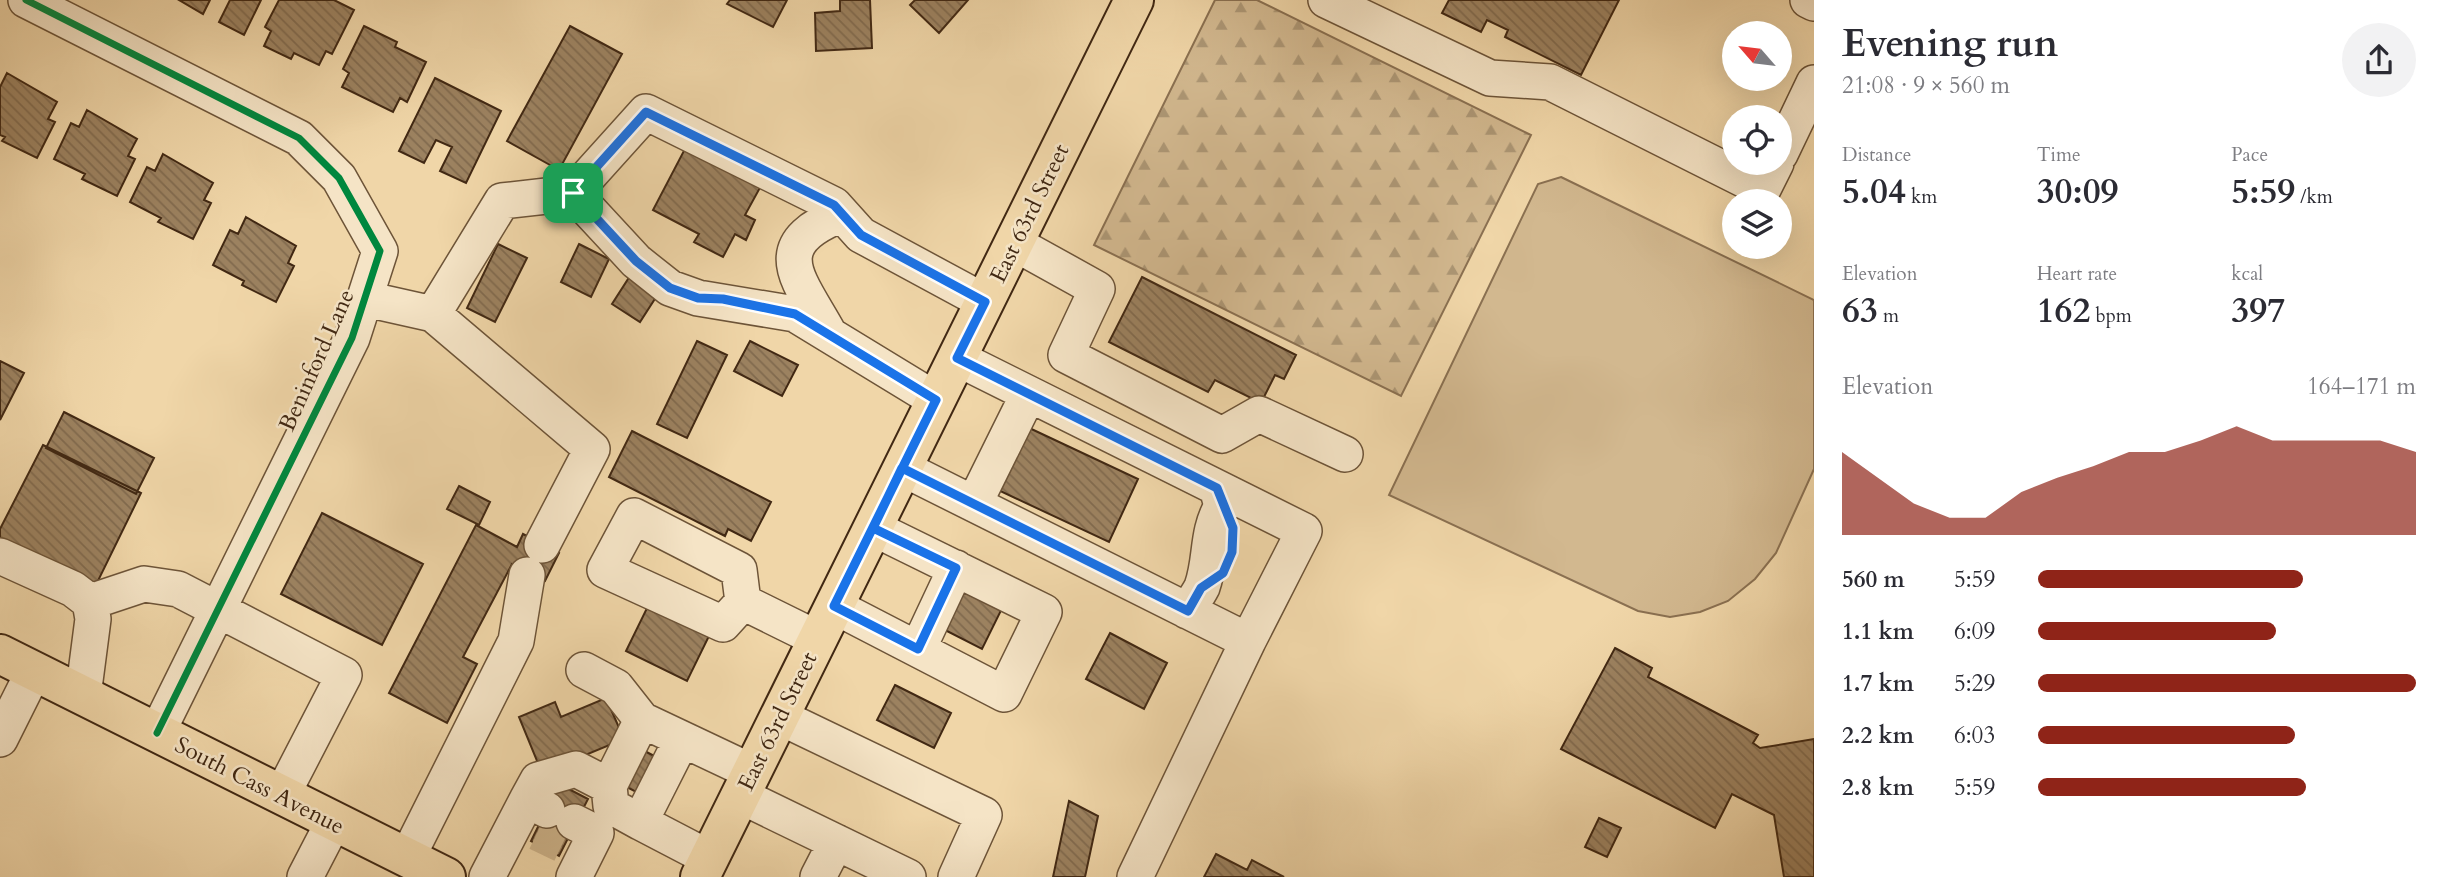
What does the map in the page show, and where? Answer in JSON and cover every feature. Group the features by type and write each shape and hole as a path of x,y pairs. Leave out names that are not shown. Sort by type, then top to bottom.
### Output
{"main road":[{"name":"East 63rd Street","path":"705,868 1134,0"},
{"name":"South Cass Avenue","path":"0,654 446,877"}],"street":[{"name":"Beninford Lane","path":"26,0 283,128 313,149 339,178 380,251 352,338 156,733"},
{"path":"1326,0 1490,78 1550,82 1722,168"},
{"path":"1808,0 1814,3"},
{"path":"1792,129 1814,83"},
{"path":"433,314 502,201 573,193 646,112 834,205 861,235 985,302"},
{"path":"1735,175 1763,189 1770,175"},
{"path":"573,193 636,261 670,288 698,298 723,299 795,314 936,400"},
{"path":"828,332 792,267 797,243 819,223 842,214"},
{"path":"1014,243 1097,289 1066,355 1222,435 1259,414 1345,454"},
{"path":"366,299 433,314 592,449 535,560 516,640 408,858"},
{"path":"957,358 1219,497 1304,531 1135,877"},
{"path":"974,504 1028,395"},
{"path":"902,468 974,504 1194,599 1248,641"},
{"path":"1194,599 1208,561 1211,524 1219,497"},
{"path":"743,602 826,622 918,649 1004,694 1044,612 873,528"},
{"path":"0,556 74,589 90,602 93,619 83,696"},
{"path":"918,649 956,568"},
{"path":"90,602 144,584 178,589 344,675 282,795"},
{"path":"584,670 616,687 642,719 682,738 746,784 836,842 908,877"},
{"path":"0,739 34,671"},
{"path":"780,716 984,815 956,877"},
{"path":"573,826 642,719"},
{"path":"487,877 573,826 682,738"},
{"path":"305,877 334,821"},
{"path":"573,826 705,868"},
{"path":"818,877 836,842"}],"green space":[{"path":"1215,0 1257,0 1531,135 1401,396 1094,245"},
{"path":"1561,177 1722,255 1722,259 1730,259 1814,300 1814,469 1776,553 1755,579 1728,601 1700,612 1670,617 1638,611 1389,495 1538,184"}],"building":[{"path":"179,0 210,0 203,14"},
{"path":"230,0 261,0 244,35 219,22"},
{"path":"279,0 334,0 354,10 332,54 326,51 319,65 294,53 291,59 264,46 271,31 265,27"},
{"path":"730,0 787,0 773,27 727,4"},
{"path":"840,0 870,0 872,48 816,51 815,13 840,11"},
{"path":"915,0 968,0 939,33 910,5"},
{"path":"1449,0 1619,0 1581,75 1505,37 1508,30 1487,20 1481,32 1442,13"},
{"path":"364,26 397,42 395,47 426,62 407,102 400,98 393,112 342,87 349,73 343,69"},
{"path":"570,26 622,54 559,170 507,141"},
{"path":"7,73 57,102 48,119 55,122 37,158 2,141 5,137 0,135 0,87"},
{"path":"435,78 501,111 466,183 440,171 452,147 436,140 424,163 399,151"},
{"path":"87,110 137,139 128,156 135,159 117,196 82,179 85,174 54,159 71,123 79,127"},
{"path":"687,145 762,184 745,215 755,220 746,240 735,234 723,257 694,242 699,234 653,210"},
{"path":"163,154 213,183 204,200 211,203 193,239 158,222 161,218 130,202 147,167 155,171"},
{"path":"246,217 296,246 288,263 294,266 276,302 242,285 244,281 213,265 230,230 238,234"},
{"path":"498,244 527,258 495,322 467,308"},
{"path":"579,244 609,259 591,297 561,282"},
{"path":"630,276 658,294 640,322 612,304"},
{"path":"1142,277 1296,355 1284,379 1275,375 1261,403 1215,380 1208,392 1109,342"},
{"path":"697,341 727,355 687,438 657,424"},
{"path":"750,341 798,365 782,396 734,371"},
{"path":"0,361 24,373 0,420"},
{"path":"64,412 154,458 136,494 46,448"},
{"path":"1025,426 1138,479 1109,542 996,489"},
{"path":"632,431 771,502 751,541 728,529 725,536 609,477"},
{"path":"43,445 141,493 93,591 0,548 0,529"},
{"path":"459,486 490,502 479,525 447,509"},
{"path":"322,513 423,564 382,645 281,594"},
{"path":"476,525 517,547 523,534 559,553 545,581 512,564 463,657 477,664 447,723 389,693"},
{"path":"977,561 1016,580 982,649 943,629"},
{"path":"648,606 709,636 687,681 626,651"},
{"path":"1110,633 1167,663 1144,709 1086,679"},
{"path":"1615,648 1652,668 1648,677 1758,735 1753,743 1760,748 1814,739 1814,877 1784,877 1774,815 1732,794 1715,828 1561,749"},
{"path":"895,685 951,713 934,748 877,720"},
{"path":"606,698 624,739 542,773 519,717 555,702 561,717"},
{"path":"635,746 662,760 644,796 617,782"},
{"path":"559,784 588,799 559,856 531,841"},
{"path":"1069,801 1098,816 1085,877 1053,877"},
{"path":"1599,818 1621,828 1607,857 1585,847"},
{"path":"1216,854 1247,870 1252,860 1284,877 1204,877"}],"tunnel":[{"path":"537,833 562,845"}],"cycle path":[{"path":"26,0 299,138 339,178 380,251 352,338 157,733"}],"route":[{"path":"573,193 636,261 670,288 698,298 723,299 795,314 844,341 936,400 873,528 834,606 918,649 956,568 873,528 902,468 1188,611 1201,588 1223,573 1232,552 1233,528 1217,488 957,358 985,302 861,235 834,205 646,112 573,193"}]}
